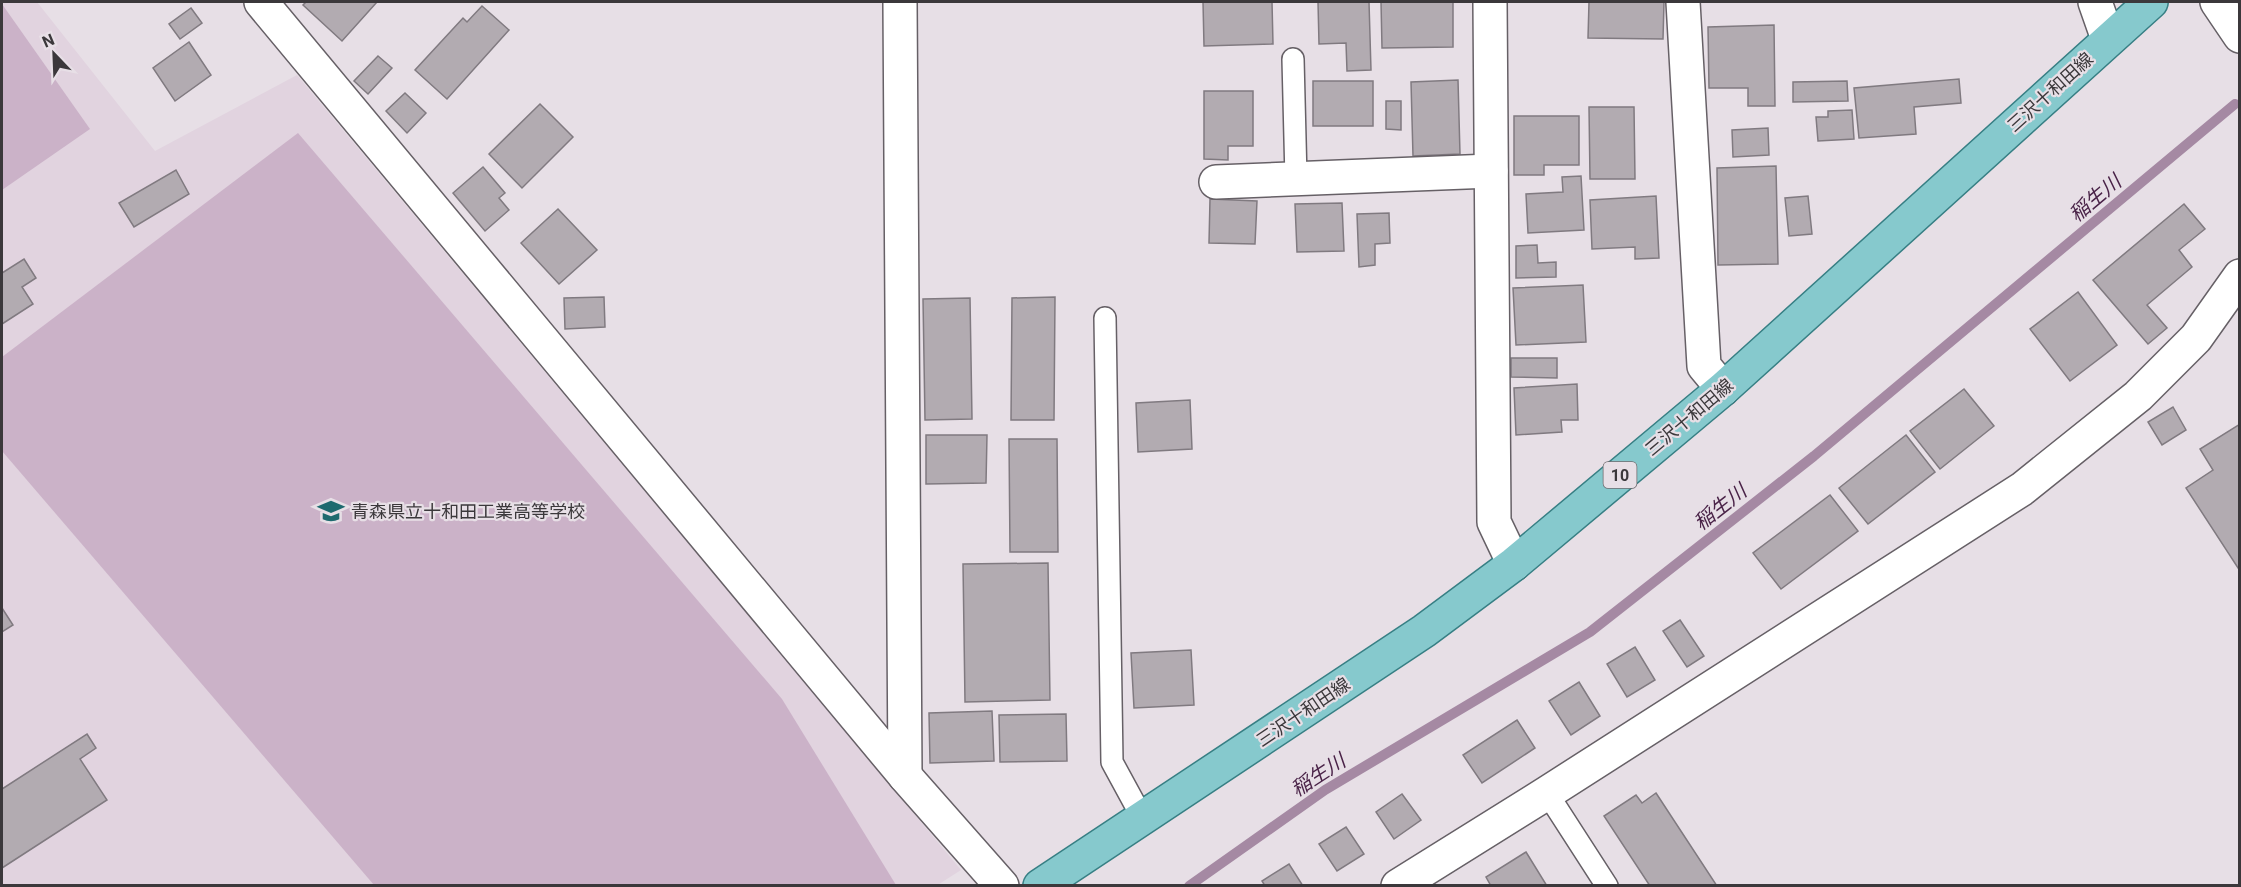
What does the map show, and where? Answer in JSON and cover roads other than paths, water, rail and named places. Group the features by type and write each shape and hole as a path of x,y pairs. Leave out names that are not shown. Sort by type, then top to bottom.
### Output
{"main road":[{"name":"三沢十和田線","path":"1040,885 1424,631 1514,564 1724,389 2151,2"}],"street":[{"path":"261,2 905,776 1002,885"},
{"path":"900,2 905,776"},
{"path":"1490,2 1494,522 1514,564"},
{"path":"1683,2 1704,366 1724,389"},
{"path":"2095,2 2108,39"},
{"path":"2217,2 2240,36"},
{"path":"1216,182 1491,171"},
{"path":"1398,885 1547,793 2022,489 2138,396 2196,338 2240,276"}],"lane":[{"path":"1293,59 1296,179"},
{"path":"1105,318 1112,762 1143,819"},
{"path":"1547,793 1607,885"}],"waterway":[{"name":"稲生川","path":"1189,886 1325,790 1590,632 1814,456 2235,104"}],"place":[{"name":"青森県立十和田工業高等学校","path":"331,511"}]}
